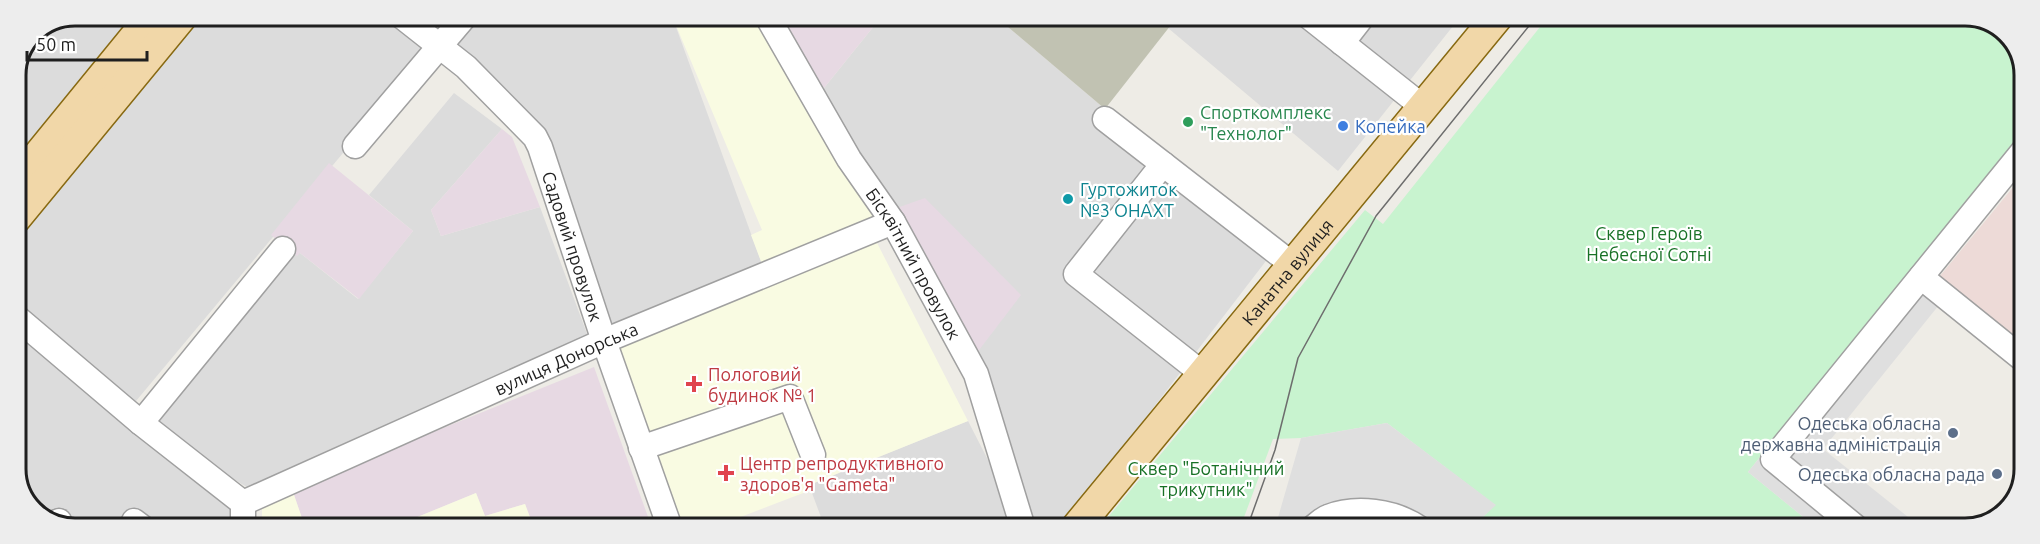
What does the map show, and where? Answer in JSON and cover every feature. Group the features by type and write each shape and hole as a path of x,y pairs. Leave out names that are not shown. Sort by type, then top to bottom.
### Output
{"main road":[{"path":"26,171 144,26"},
{"path":"26,206 174,26"},
{"name":"Канатна вулиця","path":"1084,518 1490,26"}],"street":[{"name":"Садовий провулок","path":"414,26 466,67 535,137 666,518"},
{"path":"356,146 457,26"},
{"name":"Бісквітний провулок","path":"772,26 849,159 893,222 976,374 1020,518"},
{"path":"1321,26 1424,107"},
{"path":"1342,43 1355,26"},
{"path":"1105,119 1293,265"},
{"path":"1845,518 1773,459 2014,163"},
{"path":"1163,164 1076,274 1203,374"},
{"name":"вулиця Донорська","path":"243,503 604,341 893,222"},
{"path":"141,423 283,249"},
{"path":"1921,277 2014,348"},
{"path":"26,325 141,423 243,503 243,518"},
{"path":"641,448 790,398 813,455"},
{"path":"1326,518 1351,513 1375,512 1397,518"}],"shaded area":[{"path":"65,26 125,26 26,156 26,65 34,47 47,34"},
{"path":"181,26 410,26 434,44 131,407 26,319 26,219"},
{"path":"461,26 676,26 762,264 602,345 532,124 444,46"},
{"path":"676,26 770,26 890,221 762,264 751,235 762,230"},
{"path":"782,26 874,26 824,88 811,72"},
{"path":"874,26 1007,26 1105,109 1269,257 1069,518 1029,518 891,210 819,103 824,88"},
{"path":"1007,26 1170,26 1105,109"},
{"path":"1170,26 1453,26 1338,171 1168,28"},
{"path":"454,93 502,129 431,210 441,236 540,207 593,350 250,489 148,427 290,250 300,253 358,299 413,231 369,195"},
{"path":"502,129 512,137 540,207 441,236 431,210"},
{"path":"329,163 413,231 359,299 300,253 297,256 271,235"},
{"path":"2014,186 2014,345 1935,282"},
{"path":"925,198 1021,295 976,354 891,210"},
{"path":"874,237 968,421 809,485 811,490 738,518 665,518 606,353"},
{"path":"1909,273 1943,300 1823,449 1909,518 1804,518 1748,472"},
{"path":"26,329 240,505 239,518 75,518 62,517 47,510 32,494 26,479"},
{"path":"594,367 648,518 530,518 525,504 485,516 476,493 415,518 302,518 292,489"},
{"path":"968,421 1018,518 821,518 809,485"},
{"path":"1387,423 1496,505 1482,518 1278,518 1301,438"},
{"path":"292,489 302,518 262,518 262,501"},
{"path":"476,493 485,516 525,504 530,518 415,518"}],"green space":[{"name":"Сквер Героїв Небесної Сотні","path":"1541,26 1965,26 1978,27 1993,34 2004,45 2012,59 2014,146 1748,472 1804,518 1481,518 1495,505 1387,423 1301,438 1273,439 1244,518 1107,518 1365,210 1383,224"}],"tram line":[{"path":"1251,518 1275,450 1298,358 1376,216 1529,26"}],"place":[{"name":"Спорткомплекс \"Технолог\"","path":"1188,122"},
{"name":"Копейка","path":"1343,126"},
{"name":"Гуртожиток №3 ОНАХТ","path":"1068,199"},
{"name":"Пологовий будинок № 1","path":"694,384"},
{"name":"Одеська обласна державна адміністрація","path":"1953,433"},
{"name":"Центр репродуктивного здоров'я \"Gameta\"","path":"726,473"},
{"name":"Одеська обласна рада","path":"1997,474"}],"park label":[{"name":"Сквер \"Ботанічний трикутник\"","path":"1206,478"}]}
